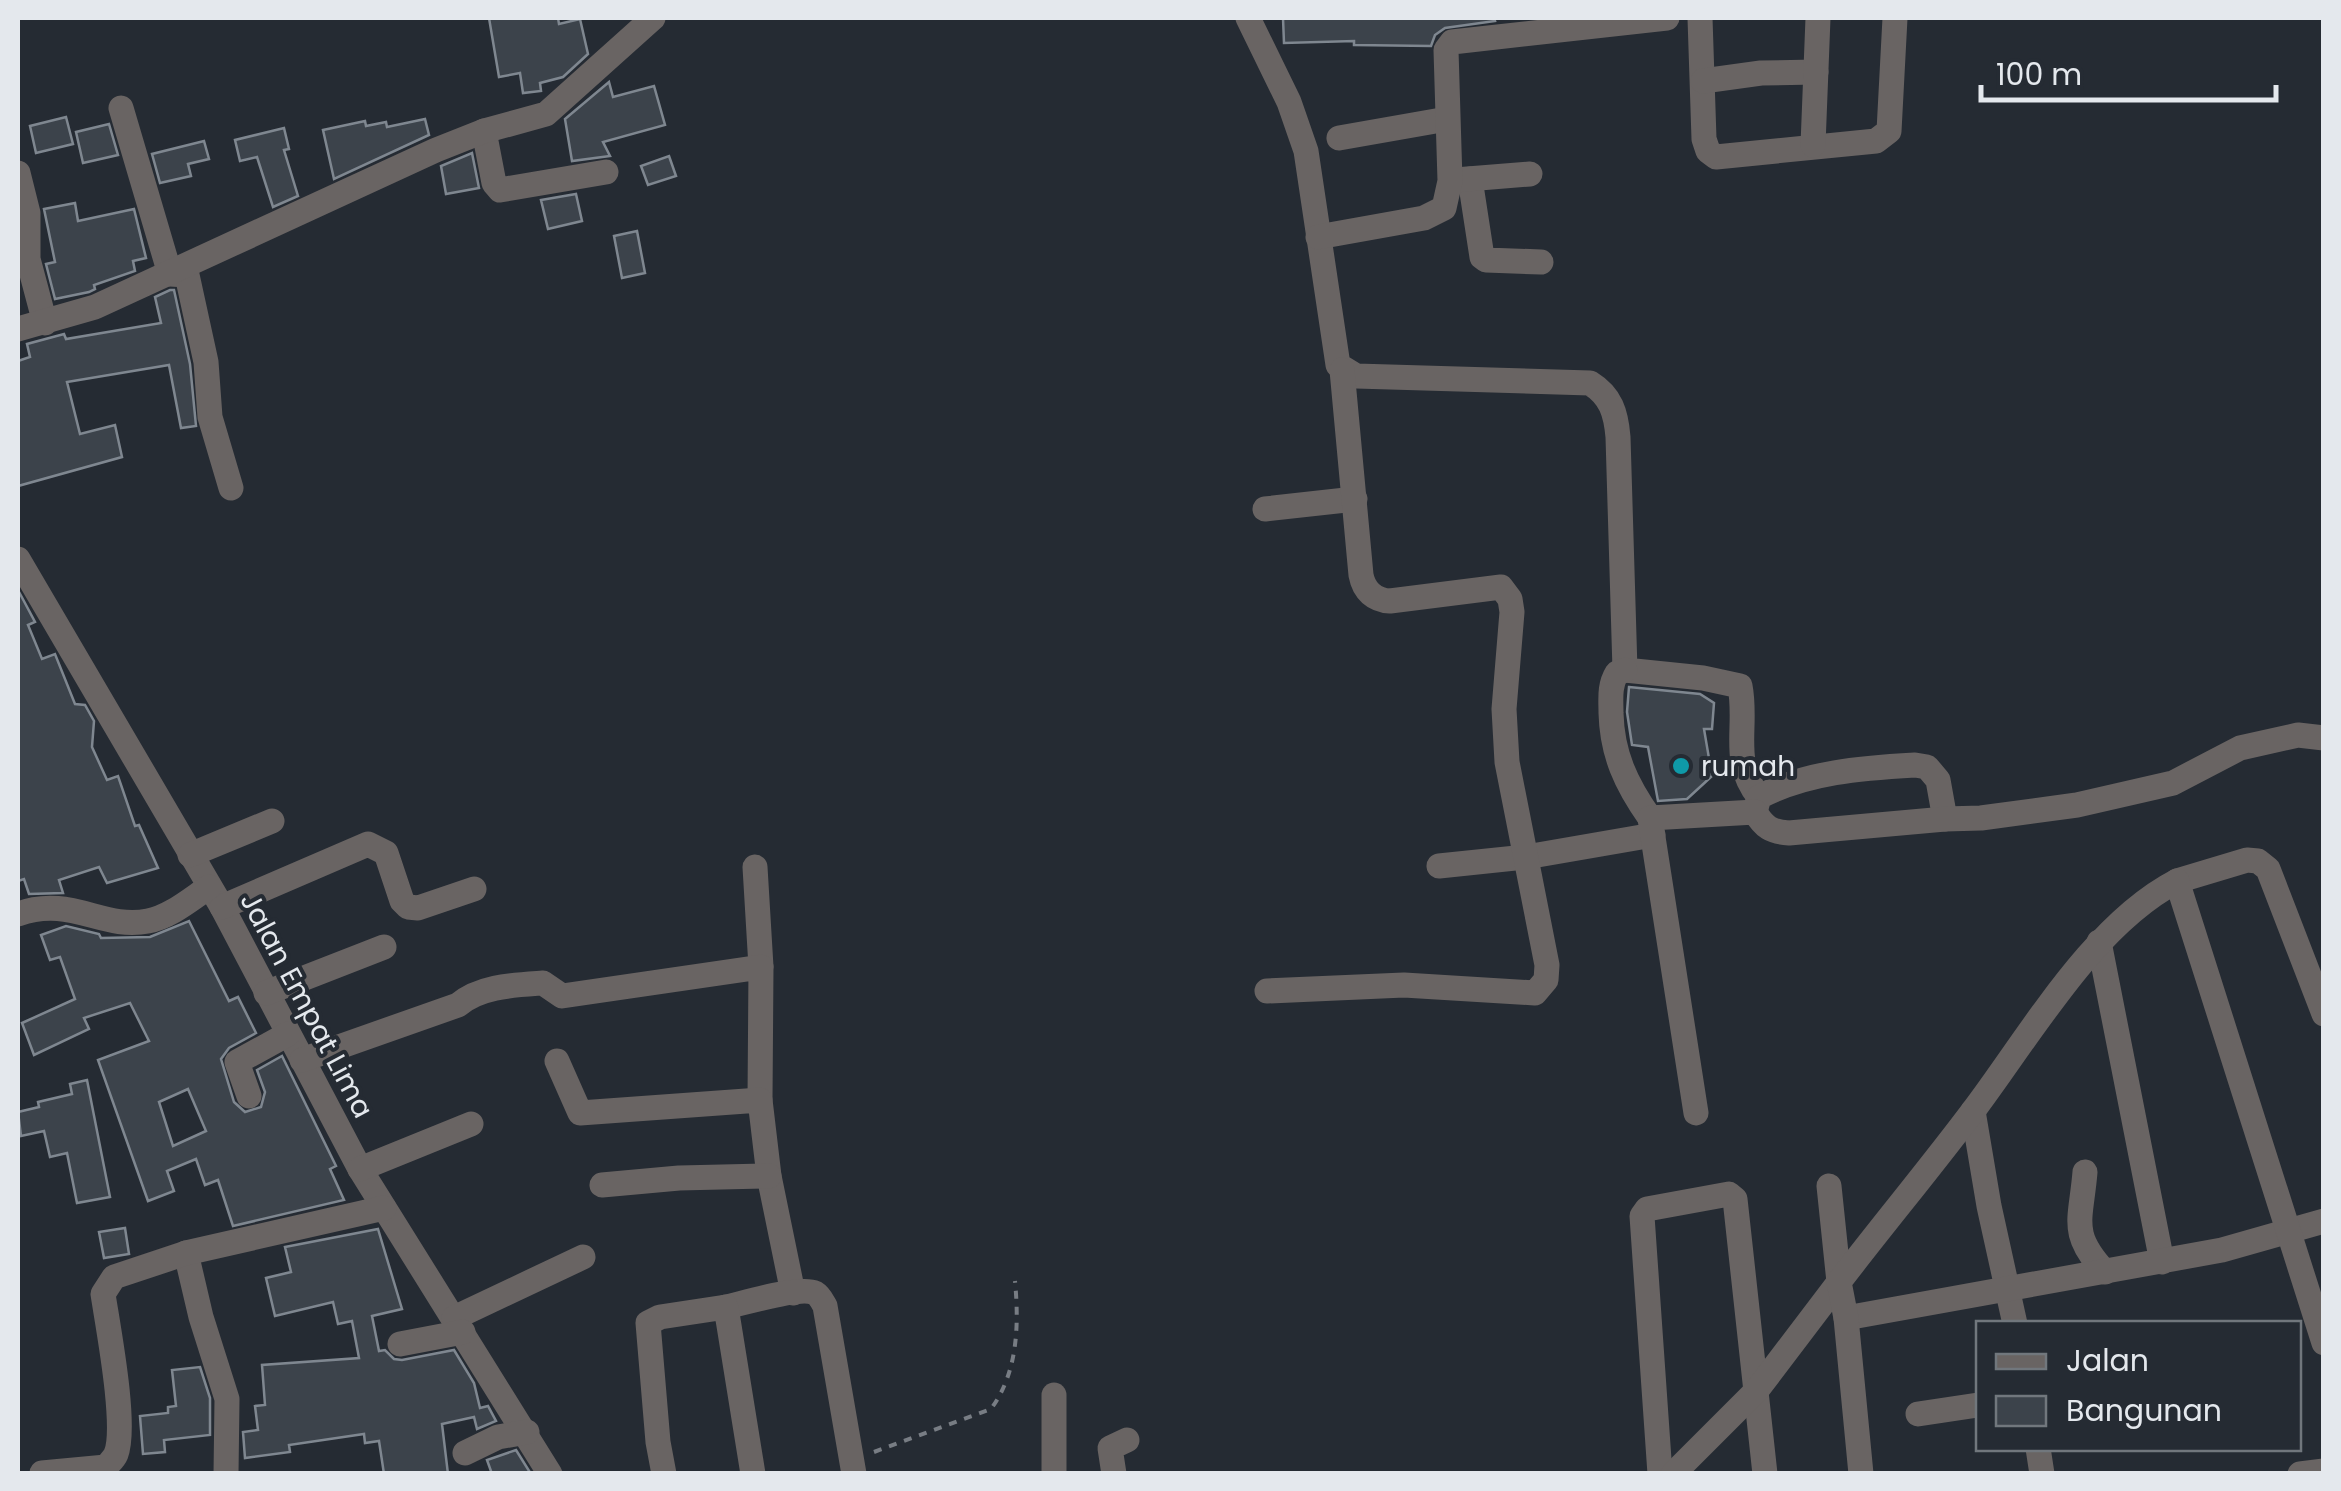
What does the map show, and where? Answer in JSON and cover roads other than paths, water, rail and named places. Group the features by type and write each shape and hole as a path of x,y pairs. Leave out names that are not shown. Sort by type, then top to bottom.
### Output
{"street":[{"path":"18,329 95,307 436,150 484,131 546,114 653,18"},
{"path":"1248,18 1297,120 1306,152 1335,358 1342,370 1362,582 1376,598 1390,601 1501,587 1510,598 1504,709 1507,762 1547,965 1546,980 1536,993 1404,985 1267,992"},
{"path":"1541,262 1482,257 1447,120 1446,50 1452,42 1667,18"},
{"path":"1700,18 1704,139 1708,151 1716,157 1876,142 1889,131 1895,18"},
{"path":"1813,145 1818,18"},
{"path":"1703,81 1761,73 1816,72"},
{"path":"121,108 170,274"},
{"path":"1339,138 1447,120"},
{"path":"484,131 494,184 500,190 606,172"},
{"path":"18,173 28,213 28,259 45,323"},
{"path":"1460,180 1530,174"},
{"path":"1318,237 1436,214 1460,180"},
{"path":"170,274 187,275 206,362 210,417 231,488"},
{"path":"1342,370 1356,376 1590,383 1602,391 1611,402 1618,437 1625,670"},
{"path":"1264,509 1355,499"},
{"name":"Jalan Empat Lima","path":"18,559 215,897 360,1169 550,1474"},
{"path":"1696,1113 1651,826 1612,743 1612,682 1617,673 1625,670 1703,678 1740,686 1742,766 1762,824 1775,832 1981,818 2077,805 2172,783 2240,748 2298,735 2324,738"},
{"path":"1438,866 1526,858 1757,804 1773,790 1840,771 1926,766 1938,780 1945,818"},
{"path":"190,855 272,821"},
{"path":"18,914 52,906 146,922 368,844 386,853 402,901 408,907 418,908 474,889"},
{"path":"1674,1474 1757,1390 1974,1111 2099,942 2136,905 2177,881 2258,860 2268,868 2324,1014"},
{"path":"755,867 761,967 760,1100 769,1176 793,1293"},
{"path":"2177,881 2324,1343"},
{"path":"2099,942 2162,1262"},
{"path":"266,993 384,947"},
{"path":"302,1060 458,1005 481,991 543,983 562,996 761,967"},
{"path":"249,1096 237,1062 288,1034"},
{"path":"557,1060 580,1114 760,1100"},
{"path":"1974,1111 1989,1206 2015,1321"},
{"path":"360,1169 471,1124"},
{"path":"2085,1172 2080,1237 2085,1250 2104,1272"},
{"path":"602,1186 679,1178 769,1176"},
{"path":"1828,1186 1861,1474"},
{"path":"1660,1474 1643,1211 1730,1194 1735,1199 1765,1474"},
{"path":"42,1472 106,1467 116,1456 115,1366 103,1294 114,1277 186,1253 384,1208"},
{"path":"1846,1318 2162,1262 2324,1220"},
{"path":"186,1253 227,1399 226,1474"},
{"path":"400,1344 459,1325 583,1257"},
{"path":"664,1474 648,1323 660,1317 812,1292 819,1295 825,1306 852,1467"},
{"path":"726,1307 753,1474"},
{"path":"1054,1395 1054,1474"},
{"path":"1918,1414 1976,1404"},
{"path":"465,1453 498,1438 527,1432"},
{"path":"1114,1474 1110,1448 1127,1440"},
{"path":"2300,1474 2324,1471"}],"place":[{"name":"rumah","path":"1681,766"}]}
